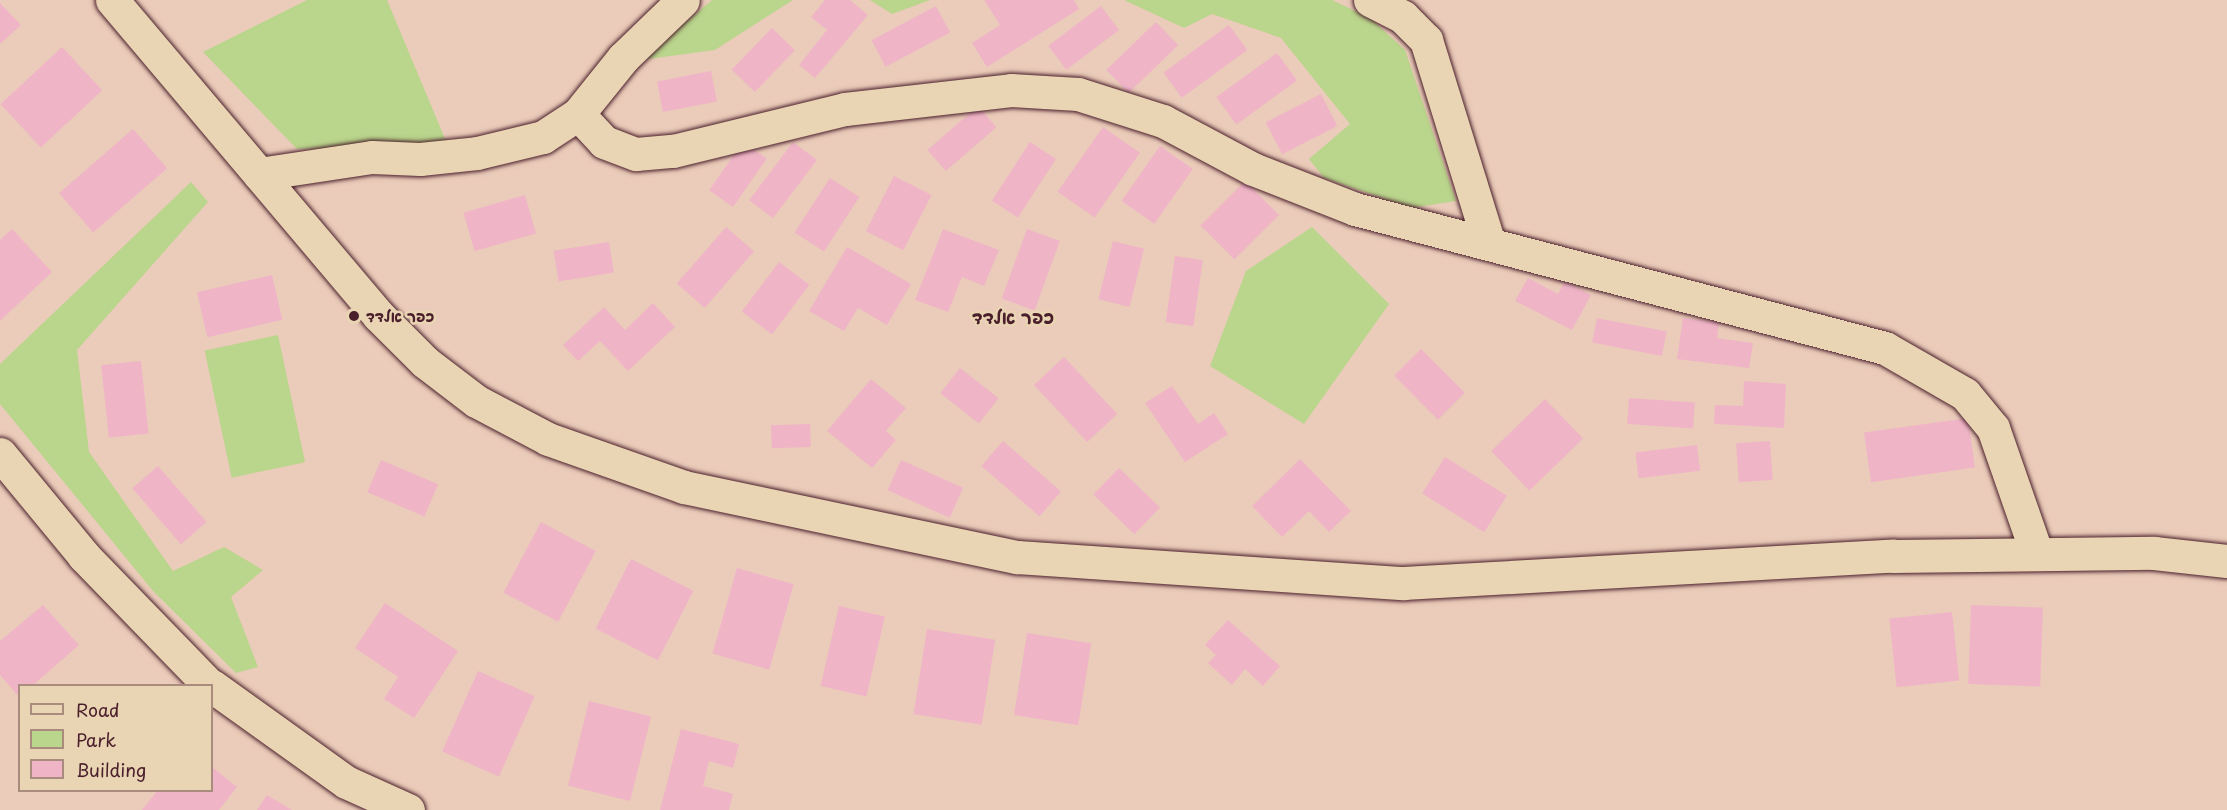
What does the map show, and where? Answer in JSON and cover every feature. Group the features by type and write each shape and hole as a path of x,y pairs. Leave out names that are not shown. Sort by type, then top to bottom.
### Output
{"street":[{"path":"112,0 393,332 476,401 556,443 628,471 791,510 1017,557 1403,583 1893,556 2154,553 2227,561"},
{"path":"259,174 372,157 420,159 477,153 543,136 578,114 623,58 683,0"},
{"path":"1370,0 1403,17 1426,40 1489,243"},
{"path":"578,114 604,142 636,154 674,151 845,110 1011,90 1078,94 1163,121 1303,192 1885,348 1925,368 1965,394 1993,428 2037,554"},
{"path":"0,454 84,556 209,684"},
{"path":"213,687 346,782 408,810"}],"green space":[{"path":"307,0 387,0 448,146 297,149 203,52"},
{"path":"712,0 793,0 715,50 641,60"},
{"path":"870,0 930,0 892,14"},
{"path":"1124,0 1332,0 1370,18 1405,50 1456,201 1411,208 1324,178 1309,159 1350,124 1281,38 1212,14 1184,28"},
{"path":"191,182 208,202 77,350 89,452 173,571 224,547 263,570 231,597 258,667 236,673 153,591 0,404 0,364"},
{"path":"1312,227 1389,304 1304,424 1210,366 1246,271"},
{"path":"278,335 305,462 232,478 205,351"}],"building":[{"path":"825,0 850,0 868,15 815,78 799,65 827,30 811,17"},
{"path":"984,0 1074,0 1079,9 987,67 972,43 1000,25"},
{"path":"0,3 21,25 0,44"},
{"path":"936,6 950,32 886,67 872,40"},
{"path":"1101,6 1119,30 1066,70 1048,46"},
{"path":"1156,22 1178,45 1129,93 1106,70"},
{"path":"1229,25 1247,50 1182,98 1163,73"},
{"path":"772,28 795,50 755,92 732,70"},
{"path":"62,47 102,90 41,147 1,104"},
{"path":"1277,53 1297,81 1236,125 1216,97"},
{"path":"711,71 717,101 663,112 657,81"},
{"path":"1321,94 1337,126 1282,154 1266,122"},
{"path":"978,106 996,127 946,171 927,150"},
{"path":"1103,127 1140,153 1095,218 1058,192"},
{"path":"133,129 167,168 93,233 59,193"},
{"path":"743,142 767,159 733,207 709,190"},
{"path":"793,142 817,160 773,218 749,200"},
{"path":"1030,142 1056,159 1018,218 992,201"},
{"path":"1160,146 1193,169 1154,224 1122,201"},
{"path":"894,176 931,195 903,250 866,231"},
{"path":"830,178 859,197 824,252 795,233"},
{"path":"1245,181 1279,215 1234,259 1200,226"},
{"path":"525,195 536,233 475,251 463,213"},
{"path":"726,227 754,251 705,308 677,284"},
{"path":"12,229 52,272 0,321 0,240"},
{"path":"943,229 999,250 984,286 962,277 948,312 915,300"},
{"path":"1027,229 1060,241 1035,311 1002,299"},
{"path":"1113,241 1144,249 1130,307 1098,299"},
{"path":"609,242 614,273 559,281 554,251"},
{"path":"847,247 911,284 887,325 858,308 844,331 809,311"},
{"path":"1175,256 1203,260 1193,326 1166,322"},
{"path":"779,262 809,285 772,334 742,312"},
{"path":"272,275 282,320 207,337 197,292"},
{"path":"1528,278 1558,294 1565,281 1591,295 1572,330 1515,301"},
{"path":"653,303 675,327 628,371 600,341 578,361 563,345 604,307 625,330"},
{"path":"1597,318 1667,332 1662,356 1592,343"},
{"path":"1683,318 1719,322 1717,338 1753,343 1749,368 1677,359"},
{"path":"1421,349 1465,393 1438,420 1394,376"},
{"path":"1064,357 1117,414 1087,442 1034,385"},
{"path":"141,361 149,434 109,438 101,365"},
{"path":"960,368 999,398 979,423 940,393"},
{"path":"871,379 906,408 886,431 896,440 872,468 827,431"},
{"path":"1744,381 1786,384 1784,428 1714,424 1715,405 1743,406"},
{"path":"1172,386 1198,424 1214,413 1228,434 1185,462 1145,403"},
{"path":"1629,398 1695,403 1693,429 1627,424"},
{"path":"1545,399 1583,439 1529,491 1491,451"},
{"path":"1968,418 1975,468 1871,482 1864,433"},
{"path":"810,424 811,447 772,448 771,425"},
{"path":"1003,441 1061,492 1039,516 981,466"},
{"path":"1770,441 1773,480 1739,482 1736,443"},
{"path":"1697,445 1700,471 1639,478 1635,453"},
{"path":"1445,457 1507,496 1484,532 1422,493"},
{"path":"1300,459 1351,511 1329,532 1309,511 1282,537 1252,506"},
{"path":"381,460 438,484 424,516 367,492"},
{"path":"901,460 963,488 950,518 888,490"},
{"path":"158,466 207,522 181,544 132,488"},
{"path":"1119,468 1160,508 1134,534 1093,495"},
{"path":"541,522 596,551 558,622 503,593"},
{"path":"631,559 693,591 658,660 596,628"},
{"path":"737,568 794,584 769,670 712,654"},
{"path":"385,603 458,651 414,718 384,699 398,677 355,648"},
{"path":"43,605 79,645 34,684 18,684 18,696 0,675 0,641"},
{"path":"1971,605 2043,608 2040,686 1968,684"},
{"path":"839,606 885,617 866,696 821,686"},
{"path":"1952,612 1959,681 1897,687 1889,619"},
{"path":"1228,620 1280,666 1263,686 1245,669 1232,685 1208,663 1216,655 1205,645"},
{"path":"927,629 995,640 982,725 914,714"},
{"path":"1027,633 1091,643 1078,725 1014,715"},
{"path":"478,671 535,696 499,777 442,751"},
{"path":"589,701 651,716 630,801 568,785"},
{"path":"681,729 739,744 733,768 709,761 703,786 733,794 729,810 660,810"},
{"path":"213,768 237,787 219,810 142,810 156,792 213,792"},
{"path":"267,795 292,810 257,810"}],"place":[{"name":"כפר אלדד","path":"354,316"}],"district":[{"name":"כפר אלדד","path":"1013,317"}]}
